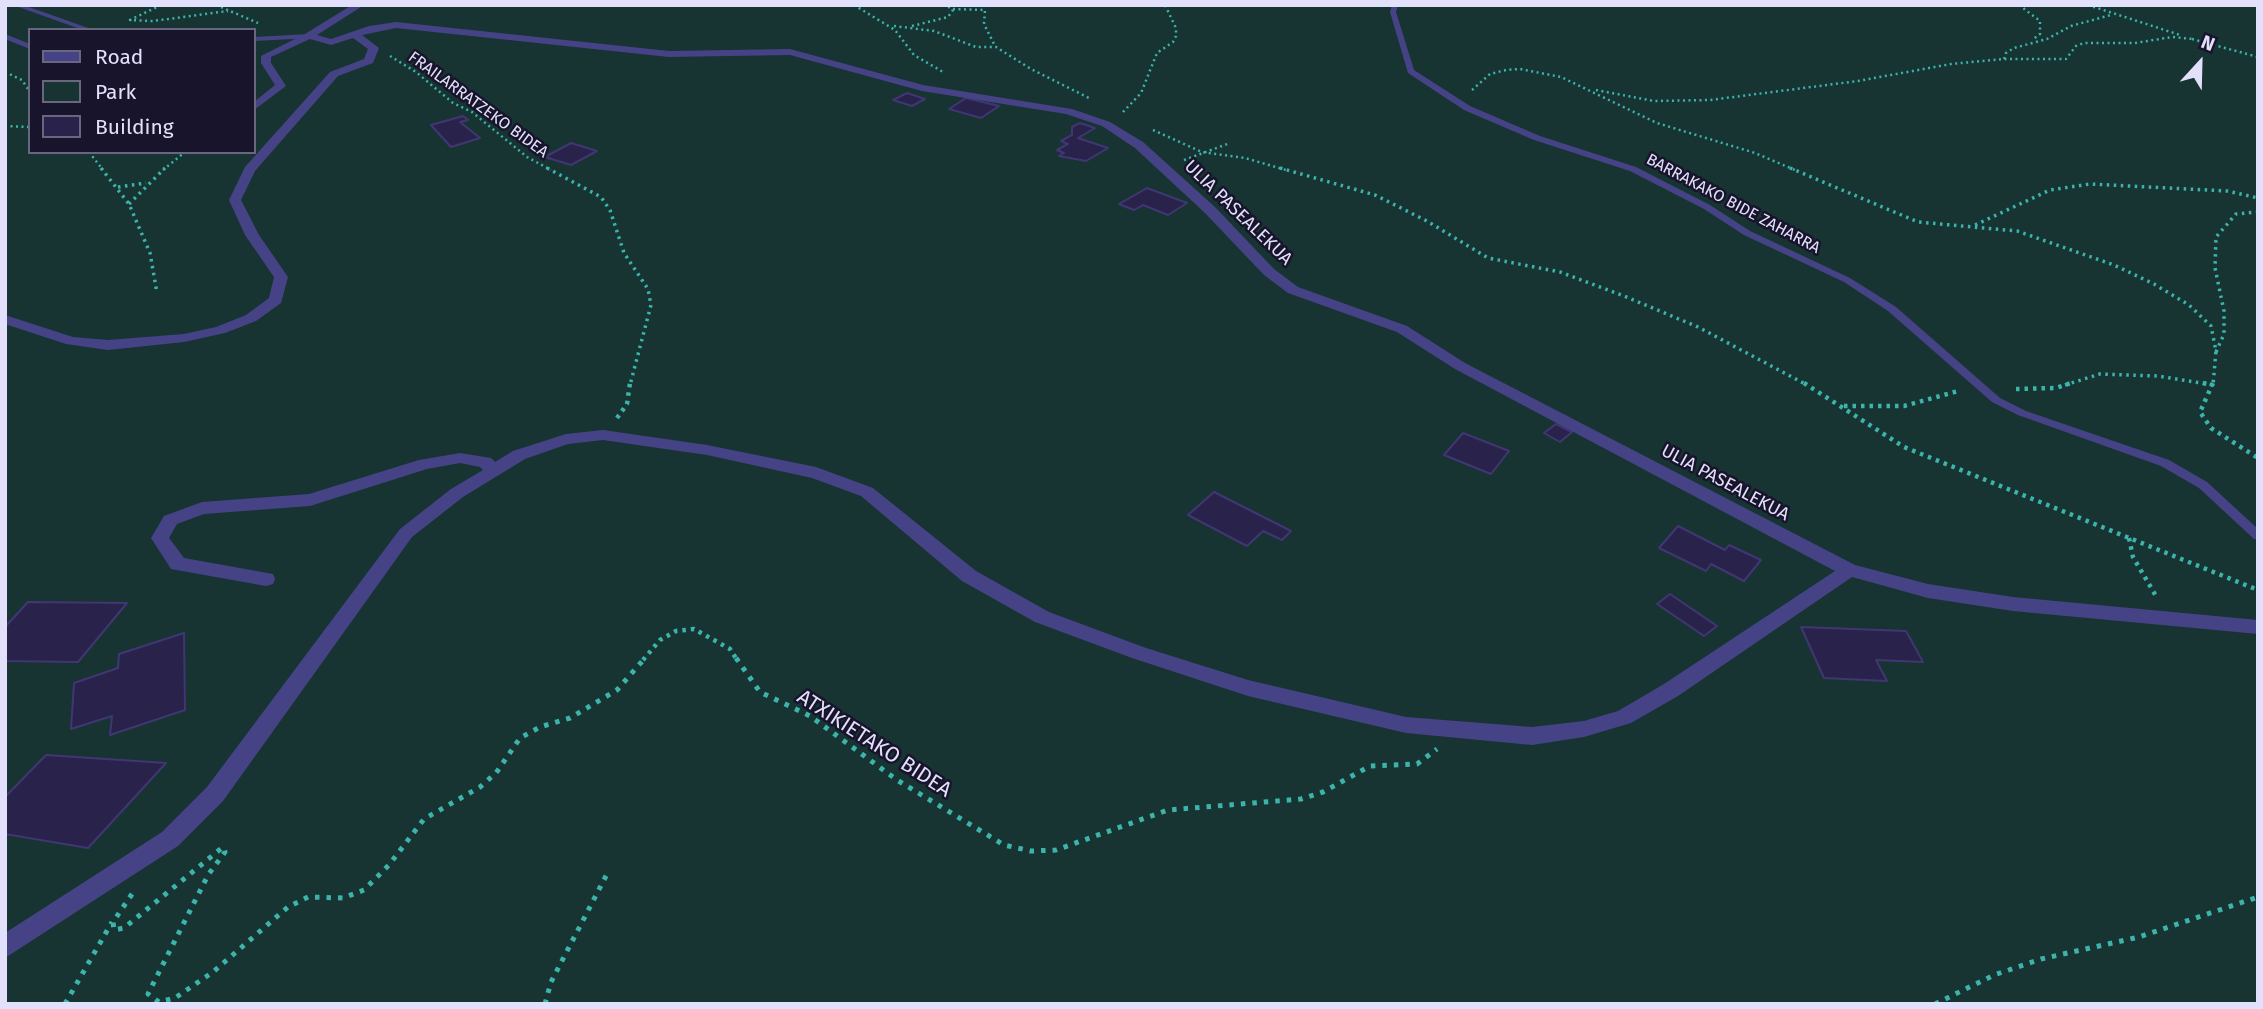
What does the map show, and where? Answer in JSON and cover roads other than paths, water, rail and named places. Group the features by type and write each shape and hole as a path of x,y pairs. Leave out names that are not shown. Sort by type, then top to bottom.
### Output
{"street":[{"path":"256,105 281,86 266,63 266,56 309,36 359,5"},
{"name":"ULIA PASEALEKUA","path":"5,319 71,341 108,345 184,338 220,330 251,318 276,300 281,277 252,235 235,200 248,170 332,58 354,34 396,25 668,54 790,52 922,88 1068,111 1106,124 1139,145 1210,210 1269,272 1293,290 1402,330 1460,366 1849,570 1928,591 2013,604 2258,627"},
{"name":"ULIA PASEALEKUA","path":"332,58 369,61 374,48 354,34"},
{"path":"309,36 332,58"},
{"path":"5,947 170,839 215,794 406,533 457,493 519,455 566,439 603,435 707,450 816,473 867,492 969,576 1042,617 1139,653 1248,688 1406,725 1532,736 1584,729 1624,717 1671,690 1849,570"},
{"path":"266,579 178,564 160,538 170,520 202,508 310,500 425,464 460,458 485,462 493,471"}],"lane":[{"path":"16,5 84,28"},
{"name":"BARRAKAKO BIDE ZAHARRA","path":"1395,5 1393,12 1410,71 1494,122 1633,169 1707,207 1747,233 1847,280 1892,309 1983,390 2022,413 2165,463 2203,485 2258,536"},
{"path":"256,40 284,35 309,36"},
{"path":"5,36 28,46"}]}
